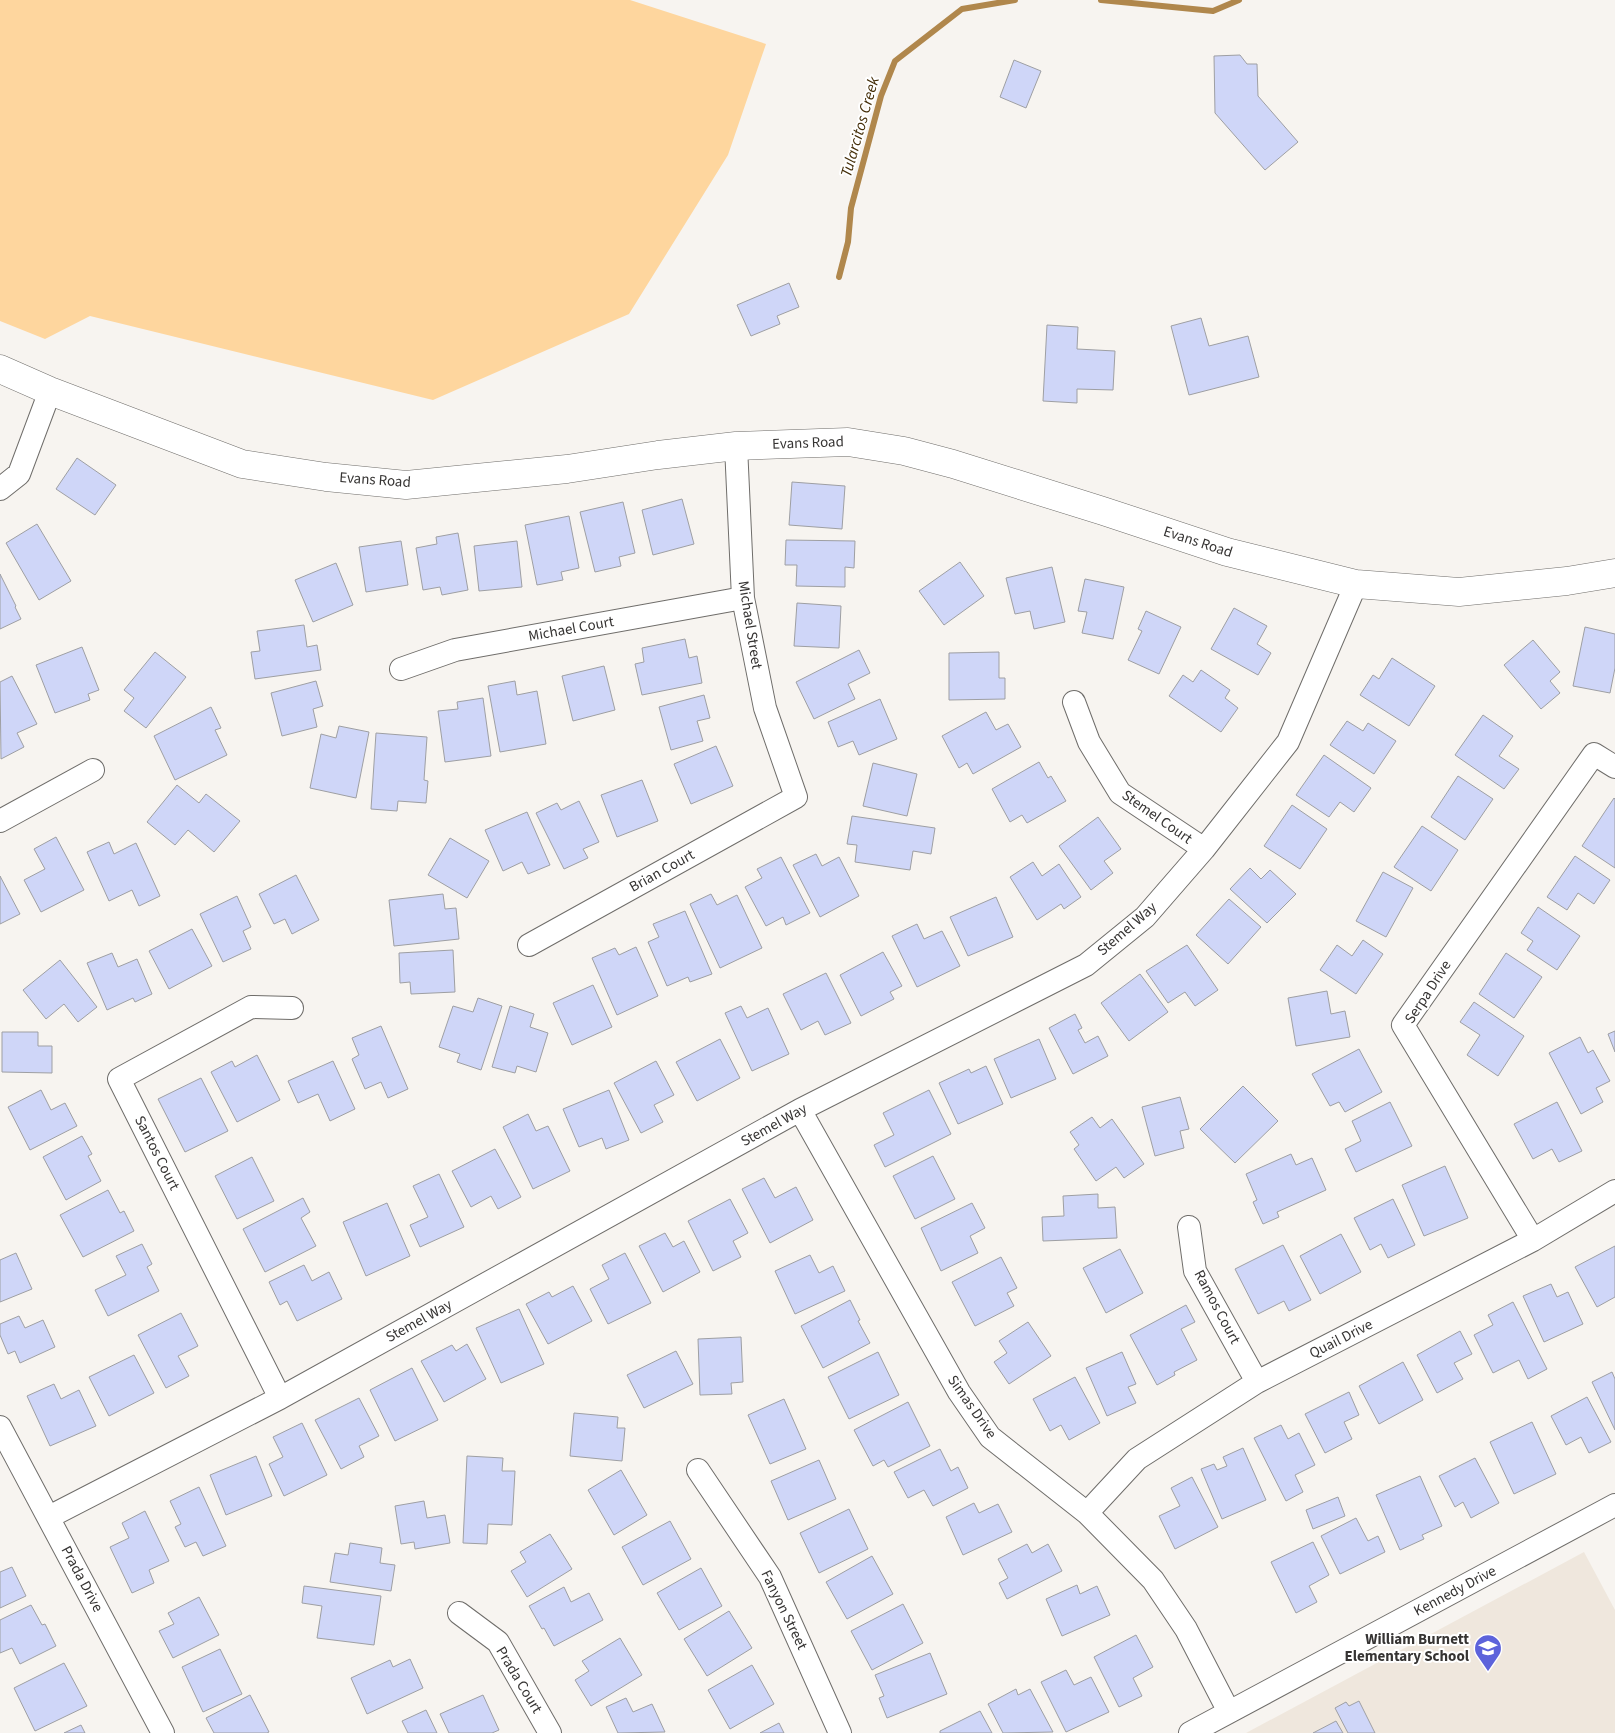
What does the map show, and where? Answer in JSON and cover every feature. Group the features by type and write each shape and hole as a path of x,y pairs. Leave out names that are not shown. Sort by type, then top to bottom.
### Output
{"street":[{"name":"Evans Road","path":"0,369 50,391 242,464 326,477 406,485 567,469 658,455 736,446 848,442 904,451 953,464 1227,552 1356,584 1459,592 1566,581 1615,573"},
{"path":"0,489 19,474 50,391"},
{"name":"Michael Street","path":"736,446 743,598 765,708 796,797"},
{"name":"Stemel Way","path":"49,1517 280,1398 800,1110 1086,965 1146,917 1204,849 1288,742 1356,584"},
{"name":"Michael Court","path":"401,668 455,650 743,598"},
{"name":"Stemel Court","path":"1074,702 1089,742 1120,793 1204,849"},
{"name":"Serpa Drive","path":"1533,1240 1403,1025 1594,754 1615,767"},
{"path":"0,821 93,770"},
{"name":"Brian Court","path":"529,945 796,797"},
{"name":"Santos Court","path":"280,1398 119,1079 251,1007 292,1008"},
{"name":"Simas Drive","path":"800,1110 958,1392 990,1438 1087,1513 1153,1580 1186,1629 1229,1712"},
{"name":"Quail Drive","path":"1087,1513 1137,1460 1257,1382 1533,1240 1615,1192"},
{"name":"Ramos Court","path":"1189,1227 1195,1270 1257,1382"},
{"name":"Prada Drive","path":"0,1427 163,1733"},
{"name":"Fanyon Street","path":"698,1470 770,1577 840,1733"},
{"name":"Kennedy Drive","path":"1190,1733 1615,1506"},
{"name":"Prada Court","path":"459,1613 498,1642 550,1733"}],"shaded area":[{"path":"0,0 630,0 766,44 728,155 629,314 433,400 90,316 45,339 0,321"},
{"name":"William Burnett Elementary School","path":"1584,1552 1615,1610 1615,1733 1246,1733"}],"building":[{"path":"1240,55 1247,64 1257,64 1258,96 1298,142 1265,170 1215,113 1214,56"},
{"path":"1014,60 1041,71 1026,108 1000,97"},
{"path":"789,283 799,307 777,316 780,324 751,336 737,305"},
{"path":"1201,318 1209,346 1248,336 1259,377 1189,395 1171,326"},
{"path":"1047,325 1078,327 1077,349 1115,351 1113,390 1077,389 1077,403 1043,401"},
{"path":"77,458 116,485 95,515 56,489"},
{"path":"792,482 845,486 842,529 789,525"},
{"path":"682,499 694,544 653,555 642,510"},
{"path":"623,502 635,553 619,557 621,566 595,572 580,512"},
{"path":"569,516 579,568 561,572 563,580 537,585 525,525"},
{"path":"37,524 71,581 39,600 6,543"},
{"path":"458,533 468,590 442,595 440,587 423,590 416,548 437,544 436,537"},
{"path":"786,540 855,541 854,568 845,567 845,587 796,586 797,565 785,565"},
{"path":"401,541 408,585 366,592 359,547"},
{"path":"517,541 522,587 479,591 474,546"},
{"path":"960,562 984,596 944,625 919,591"},
{"path":"336,563 353,605 313,622 295,580"},
{"path":"1052,567 1065,622 1034,629 1030,611 1015,614 1006,578"},
{"path":"0,574 21,619 0,629"},
{"path":"1085,579 1124,587 1113,639 1082,633 1087,612 1078,611"},
{"path":"797,603 841,606 839,648 794,646"},
{"path":"1234,608 1267,626 1257,644 1271,653 1258,675 1211,649"},
{"path":"1146,611 1181,627 1159,674 1128,660 1142,631 1138,629"},
{"path":"304,625 307,647 317,645 321,670 255,679 251,652 260,651 257,631"},
{"path":"1585,627 1615,634 1615,668 1610,693 1573,686"},
{"path":"685,639 689,658 697,656 702,683 642,695 635,664 644,662 642,648"},
{"path":"1533,640 1560,672 1550,681 1560,693 1541,709 1504,665"},
{"path":"82,647 99,690 88,694 90,700 55,713 36,665"},
{"path":"859,650 870,673 848,684 855,699 814,719 796,682"},
{"path":"155,652 186,677 146,728 124,711 134,698 124,690"},
{"path":"999,652 999,678 1005,678 1005,699 949,700 949,653"},
{"path":"1392,658 1435,686 1409,726 1360,695 1373,675 1379,679"},
{"path":"604,666 615,710 573,721 562,676"},
{"path":"1201,670 1230,690 1225,698 1238,708 1221,732 1169,696 1183,675 1193,682"},
{"path":"12,676 37,724 17,733 24,747 1,759 0,682"},
{"path":"316,681 323,706 313,709 317,727 282,736 271,693"},
{"path":"515,681 517,695 537,691 546,744 500,752 488,686"},
{"path":"704,695 710,718 697,721 703,741 671,750 659,707"},
{"path":"483,698 491,756 445,762 438,711 458,709 457,702"},
{"path":"880,699 897,739 859,755 853,741 838,747 828,722"},
{"path":"211,707 221,728 215,730 227,755 175,780 154,736"},
{"path":"986,712 996,730 1008,724 1021,747 973,774 967,763 959,768 942,736"},
{"path":"1483,715 1513,736 1499,756 1519,769 1504,789 1455,755"},
{"path":"1347,721 1363,731 1368,723 1396,741 1374,774 1330,745"},
{"path":"339,726 369,732 356,798 310,788 321,734 336,738"},
{"path":"376,733 427,737 424,780 428,781 426,803 398,801 397,811 371,809"},
{"path":"716,746 733,786 691,804 674,764"},
{"path":"1324,755 1371,788 1354,812 1340,802 1329,817 1296,795"},
{"path":"1039,762 1048,778 1051,776 1066,801 1027,823 1022,815 1010,822 992,789"},
{"path":"873,763 917,774 907,816 863,806"},
{"path":"1458,776 1493,799 1465,840 1431,817"},
{"path":"642,780 658,821 617,837 601,795"},
{"path":"177,785 199,803 206,794 240,821 214,852 188,830 175,845 147,822"},
{"path":"1615,799 1615,868 1582,846"},
{"path":"579,801 599,842 583,849 588,858 564,869 536,813 557,803 561,810"},
{"path":"1292,805 1327,829 1300,869 1264,846"},
{"path":"527,812 550,865 528,874 522,862 503,871 485,830"},
{"path":"852,816 935,828 931,854 913,851 910,870 855,862 857,845 847,844"},
{"path":"1098,817 1121,849 1104,861 1113,873 1091,890 1059,846"},
{"path":"1422,826 1458,850 1431,891 1394,867"},
{"path":"56,837 84,890 41,912 24,880 45,869 34,849"},
{"path":"450,838 489,861 467,898 428,875"},
{"path":"109,842 114,854 136,843 160,896 139,906 132,890 109,901 87,852"},
{"path":"816,854 822,866 839,857 859,896 820,917 793,865"},
{"path":"1575,856 1610,880 1594,904 1578,893 1567,910 1547,897"},
{"path":"781,857 810,913 786,925 783,917 766,926 745,887 762,878 757,869"},
{"path":"1033,862 1042,876 1059,864 1081,897 1064,909 1061,904 1037,920 1010,877"},
{"path":"1250,868 1261,879 1270,870 1296,894 1267,923 1230,889"},
{"path":"1383,872 1413,888 1386,937 1356,921"},
{"path":"296,875 319,920 292,934 285,919 274,924 259,894"},
{"path":"0,876 20,914 0,924"},
{"path":"443,894 445,909 456,908 459,939 394,946 389,900"},
{"path":"711,894 717,905 737,895 762,948 720,968 690,904"},
{"path":"237,896 251,927 243,931 251,949 223,962 200,914"},
{"path":"996,897 1013,937 968,956 950,917"},
{"path":"1229,899 1261,927 1228,964 1196,935"},
{"path":"1538,907 1580,936 1557,970 1527,950 1533,941 1521,933"},
{"path":"685,911 712,974 690,982 688,977 667,986 648,942 659,937 653,924"},
{"path":"917,924 924,939 942,931 960,966 917,987 892,936"},
{"path":"192,929 212,966 169,989 149,951"},
{"path":"1363,940 1383,954 1356,994 1320,970 1337,945 1352,956"},
{"path":"1187,945 1218,990 1195,1006 1185,992 1168,1003 1146,971"},
{"path":"636,947 658,996 617,1015 592,958 615,948 619,955"},
{"path":"453,950 455,992 411,994 410,982 400,983 399,953"},
{"path":"883,952 902,986 890,992 894,999 861,1016 840,975"},
{"path":"112,953 118,967 137,959 152,994 135,1002 133,998 107,1010 87,963"},
{"path":"1506,953 1542,977 1514,1018 1479,994"},
{"path":"60,960 97,1007 78,1022 64,1004 46,1019 23,990"},
{"path":"826,973 851,1023 825,1035 818,1021 801,1030 783,994"},
{"path":"1140,974 1168,1012 1129,1041 1101,1003"},
{"path":"593,985 612,1027 572,1045 553,1003"},
{"path":"1327,991 1331,1014 1345,1011 1350,1037 1296,1046 1288,998"},
{"path":"478,998 502,1006 481,1070 457,1062 460,1054 439,1047 453,1006 473,1012"},
{"path":"1474,1002 1524,1036 1498,1076 1467,1055 1480,1035 1460,1022"},
{"path":"510,1006 534,1014 530,1027 548,1033 536,1072 517,1066 515,1073 492,1067"},
{"path":"741,1006 747,1018 768,1008 789,1054 752,1071 725,1013"},
{"path":"1075,1014 1082,1028 1078,1030 1085,1043 1098,1036 1108,1056 1073,1074 1049,1028"},
{"path":"381,1026 408,1089 388,1098 381,1082 365,1089 352,1059 359,1055 352,1038"},
{"path":"1615,1031 1615,1052 1608,1034"},
{"path":"2,1032 38,1032 38,1046 52,1046 52,1073 2,1072"},
{"path":"1580,1037 1588,1053 1593,1050 1610,1081 1596,1088 1603,1102 1581,1114 1549,1053"},
{"path":"720,1039 740,1078 697,1101 676,1062"},
{"path":"1039,1039 1056,1079 1011,1098 994,1059"},
{"path":"1359,1049 1382,1092 1345,1112 1339,1102 1330,1106 1312,1074"},
{"path":"257,1055 280,1100 237,1122 211,1072 232,1061 235,1067"},
{"path":"333,1061 355,1109 330,1121 318,1094 298,1103 288,1081"},
{"path":"656,1061 674,1095 654,1105 663,1122 641,1133 614,1083"},
{"path":"986,1066 1003,1104 958,1124 939,1083 969,1069 971,1073"},
{"path":"201,1078 228,1131 185,1152 158,1099"},
{"path":"1243,1086 1278,1121 1235,1163 1200,1129"},
{"path":"41,1090 51,1110 65,1103 77,1126 30,1150 8,1107"},
{"path":"609,1090 629,1140 606,1149 602,1138 579,1147 563,1109"},
{"path":"929,1090 951,1134 885,1167 874,1145 894,1135 883,1113"},
{"path":"1180,1097 1189,1129 1180,1131 1184,1148 1155,1156 1142,1107"},
{"path":"1390,1102 1412,1146 1356,1172 1345,1149 1361,1141 1352,1121"},
{"path":"1557,1102 1582,1151 1559,1162 1552,1149 1533,1159 1514,1124"},
{"path":"528,1114 536,1131 548,1126 570,1171 533,1189 503,1127"},
{"path":"1092,1117 1100,1128 1112,1119 1144,1164 1124,1178 1116,1167 1096,1181 1074,1149 1079,1145 1070,1132"},
{"path":"82,1136 92,1154 88,1156 101,1181 66,1200 43,1157"},
{"path":"495,1149 521,1197 498,1209 491,1196 471,1207 452,1171"},
{"path":"1291,1154 1296,1165 1312,1158 1326,1190 1277,1212 1279,1217 1263,1224 1253,1202 1257,1200 1246,1174"},
{"path":"933,1156 955,1199 915,1219 893,1176"},
{"path":"252,1157 274,1201 237,1219 215,1176"},
{"path":"1445,1166 1468,1218 1424,1236 1402,1185"},
{"path":"439,1174 464,1227 420,1247 410,1225 428,1217 413,1186"},
{"path":"764,1178 775,1198 796,1187 813,1220 770,1243 742,1189"},
{"path":"108,1190 120,1213 124,1211 134,1231 83,1257 60,1215"},
{"path":"1098,1194 1098,1208 1115,1207 1117,1238 1043,1241 1042,1217 1064,1216 1063,1196"},
{"path":"303,1198 310,1212 301,1218 316,1246 265,1272 243,1229"},
{"path":"730,1199 748,1233 733,1241 741,1257 713,1271 688,1221"},
{"path":"1393,1199 1415,1245 1388,1258 1381,1244 1370,1250 1354,1218"},
{"path":"387,1203 410,1256 366,1276 343,1222"},
{"path":"972,1203 985,1228 970,1236 978,1253 941,1271 921,1228"},
{"path":"665,1233 673,1247 684,1241 700,1272 663,1292 639,1246"},
{"path":"1341,1234 1361,1272 1320,1294 1300,1256"},
{"path":"142,1244 152,1264 147,1267 159,1291 108,1316 95,1290 126,1275 116,1256"},
{"path":"1283,1245 1311,1300 1289,1311 1284,1301 1258,1314 1235,1269"},
{"path":"1615,1246 1615,1297 1597,1307 1575,1267"},
{"path":"1120,1249 1143,1293 1106,1313 1083,1268"},
{"path":"16,1253 32,1289 0,1302 0,1260"},
{"path":"625,1253 651,1303 608,1324 590,1289 609,1279 602,1265"},
{"path":"810,1255 819,1273 833,1266 845,1291 795,1314 775,1271"},
{"path":"1001,1257 1017,1288 1007,1293 1014,1306 975,1326 952,1282"},
{"path":"304,1265 312,1281 329,1272 342,1299 297,1321 287,1301 280,1305 269,1282"},
{"path":"1551,1284 1557,1297 1568,1292 1583,1324 1544,1342 1523,1296"},
{"path":"573,1286 592,1321 548,1344 526,1304 549,1292 552,1297"},
{"path":"850,1300 860,1320 858,1321 870,1343 823,1368 801,1326"},
{"path":"1513,1302 1547,1369 1528,1379 1519,1360 1493,1373 1474,1335 1493,1325 1488,1315"},
{"path":"1186,1305 1195,1322 1181,1329 1197,1360 1174,1372 1175,1375 1157,1385 1130,1335"},
{"path":"519,1309 544,1364 501,1383 476,1328"},
{"path":"181,1313 198,1346 178,1356 189,1376 166,1388 138,1335"},
{"path":"19,1316 25,1328 43,1320 55,1347 20,1363 15,1351 8,1354 0,1335 0,1324"},
{"path":"1028,1322 1051,1356 1009,1384 994,1362 1007,1353 999,1341"},
{"path":"1460,1331 1472,1354 1454,1363 1463,1379 1437,1393 1417,1355"},
{"path":"741,1337 743,1382 731,1383 732,1394 700,1395 698,1339"},
{"path":"467,1344 486,1379 444,1402 421,1361 452,1345 456,1351"},
{"path":"676,1351 693,1384 644,1408 627,1375"},
{"path":"878,1352 899,1395 849,1419 828,1377"},
{"path":"1122,1352 1136,1384 1128,1387 1136,1403 1107,1416 1086,1368"},
{"path":"134,1355 154,1393 109,1416 89,1377"},
{"path":"1403,1362 1423,1400 1379,1424 1359,1386"},
{"path":"412,1368 438,1420 395,1441 370,1390"},
{"path":"1612,1372 1615,1379 1615,1430 1592,1382"},
{"path":"1075,1377 1100,1423 1069,1440 1061,1425 1050,1431 1033,1399"},
{"path":"54,1384 61,1399 79,1390 96,1426 50,1446 27,1396"},
{"path":"1349,1392 1359,1415 1344,1422 1352,1439 1325,1453 1305,1414"},
{"path":"1587,1397 1611,1442 1589,1453 1581,1437 1566,1445 1551,1416"},
{"path":"359,1398 379,1436 359,1446 364,1457 341,1469 315,1420"},
{"path":"784,1399 806,1449 770,1464 748,1415"},
{"path":"908,1402 930,1446 888,1467 884,1460 873,1466 854,1430"},
{"path":"574,1413 618,1417 617,1428 625,1428 622,1461 570,1456"},
{"path":"1532,1422 1556,1474 1514,1494 1490,1442"},
{"path":"302,1423 327,1475 284,1496 269,1464 283,1457 273,1437"},
{"path":"1281,1425 1288,1439 1299,1433 1315,1465 1295,1475 1303,1492 1286,1501 1254,1438"},
{"path":"1243,1448 1266,1500 1222,1519 1201,1469 1214,1464 1217,1470 1227,1466 1223,1457"},
{"path":"940,1449 951,1471 958,1467 968,1488 933,1506 924,1490 908,1498 894,1472"},
{"path":"256,1456 272,1496 226,1515 210,1475"},
{"path":"467,1456 503,1458 502,1471 515,1471 512,1525 488,1524 487,1544 463,1543"},
{"path":"1475,1458 1499,1503 1471,1518 1463,1502 1455,1507 1439,1476"},
{"path":"819,1460 836,1499 788,1520 771,1481"},
{"path":"621,1470 647,1515 614,1535 588,1490"},
{"path":"1420,1476 1442,1526 1422,1535 1424,1539 1400,1550 1376,1495"},
{"path":"1192,1477 1218,1527 1175,1549 1159,1516 1180,1506 1171,1488"},
{"path":"199,1487 226,1546 203,1556 196,1542 185,1547 175,1527 181,1524 170,1501"},
{"path":"1338,1497 1345,1516 1313,1529 1306,1510"},
{"path":"424,1501 427,1518 445,1515 450,1543 415,1549 414,1542 401,1544 395,1506"},
{"path":"974,1503 979,1513 998,1504 1012,1532 963,1555 946,1517"},
{"path":"849,1509 868,1549 819,1573 800,1533"},
{"path":"145,1511 169,1561 149,1570 154,1583 132,1593 110,1547 129,1538 122,1523"},
{"path":"1356,1518 1368,1541 1378,1536 1385,1552 1340,1574 1321,1536"},
{"path":"670,1521 691,1559 643,1585 622,1547"},
{"path":"550,1534 572,1569 527,1597 511,1571 526,1562 520,1552"},
{"path":"1313,1542 1329,1575 1309,1586 1317,1602 1296,1613 1271,1562"},
{"path":"350,1543 382,1548 380,1563 395,1565 391,1591 330,1582 335,1553 348,1555"},
{"path":"1027,1544 1032,1553 1048,1544 1062,1571 1007,1599 999,1583 1008,1578 998,1559"},
{"path":"872,1556 893,1594 847,1619 826,1582"},
{"path":"12,1567 26,1596 0,1608 0,1572"},
{"path":"701,1568 722,1606 679,1630 657,1593"},
{"path":"1077,1585 1080,1594 1097,1586 1110,1615 1062,1636 1046,1599"},
{"path":"304,1586 381,1596 374,1645 317,1638 322,1606 302,1603"},
{"path":"564,1587 571,1602 589,1593 603,1620 554,1646 529,1606"},
{"path":"199,1597 219,1635 173,1658 159,1631 174,1624 168,1613"},
{"path":"903,1604 923,1643 872,1670 851,1631"},
{"path":"31,1605 42,1625 45,1624 56,1646 20,1664 12,1648 0,1653 0,1620"},
{"path":"729,1611 752,1648 707,1676 684,1639"},
{"path":"1136,1635 1153,1667 1133,1678 1142,1696 1119,1707 1094,1657"},
{"path":"620,1638 642,1675 591,1706 575,1680 589,1671 582,1661"},
{"path":"220,1649 242,1694 203,1712 182,1667"},
{"path":"930,1653 947,1694 887,1718 879,1698 884,1696 875,1675"},
{"path":"410,1659 423,1688 367,1714 351,1678 390,1660 393,1667"},
{"path":"64,1663 87,1706 35,1731 14,1688"},
{"path":"752,1665 774,1704 730,1729 708,1690"},
{"path":"1066,1670 1074,1685 1091,1677 1109,1712 1066,1732 1041,1682"},
{"path":"1016,1689 1018,1695 1030,1689 1053,1732 1003,1733 988,1704"},
{"path":"250,1695 269,1732 214,1733 206,1718"},
{"path":"483,1695 499,1730 492,1733 449,1733 440,1714"},
{"path":"626,1698 633,1712 652,1704 665,1732 618,1733 606,1707"},
{"path":"1359,1701 1375,1733 1348,1733 1335,1708 1346,1702 1349,1706"},
{"path":"426,1710 437,1733 408,1733 402,1721"},
{"path":"980,1711 992,1733 940,1733 940,1731"},
{"path":"1336,1721 1343,1733 1313,1733"},
{"path":"779,1723 784,1733 760,1733"},
{"path":"81,1725 85,1733 64,1733"}],"waterway":[{"name":"Tularcitos Creek","path":"839,277 848,242 851,208 881,96 895,61 962,9 1015,0"},
{"name":"Tularcitos Creek","path":"1101,0 1213,11 1239,0"}],"place":[{"name":"William Burnett Elementary School","path":"1488,1672"}]}
